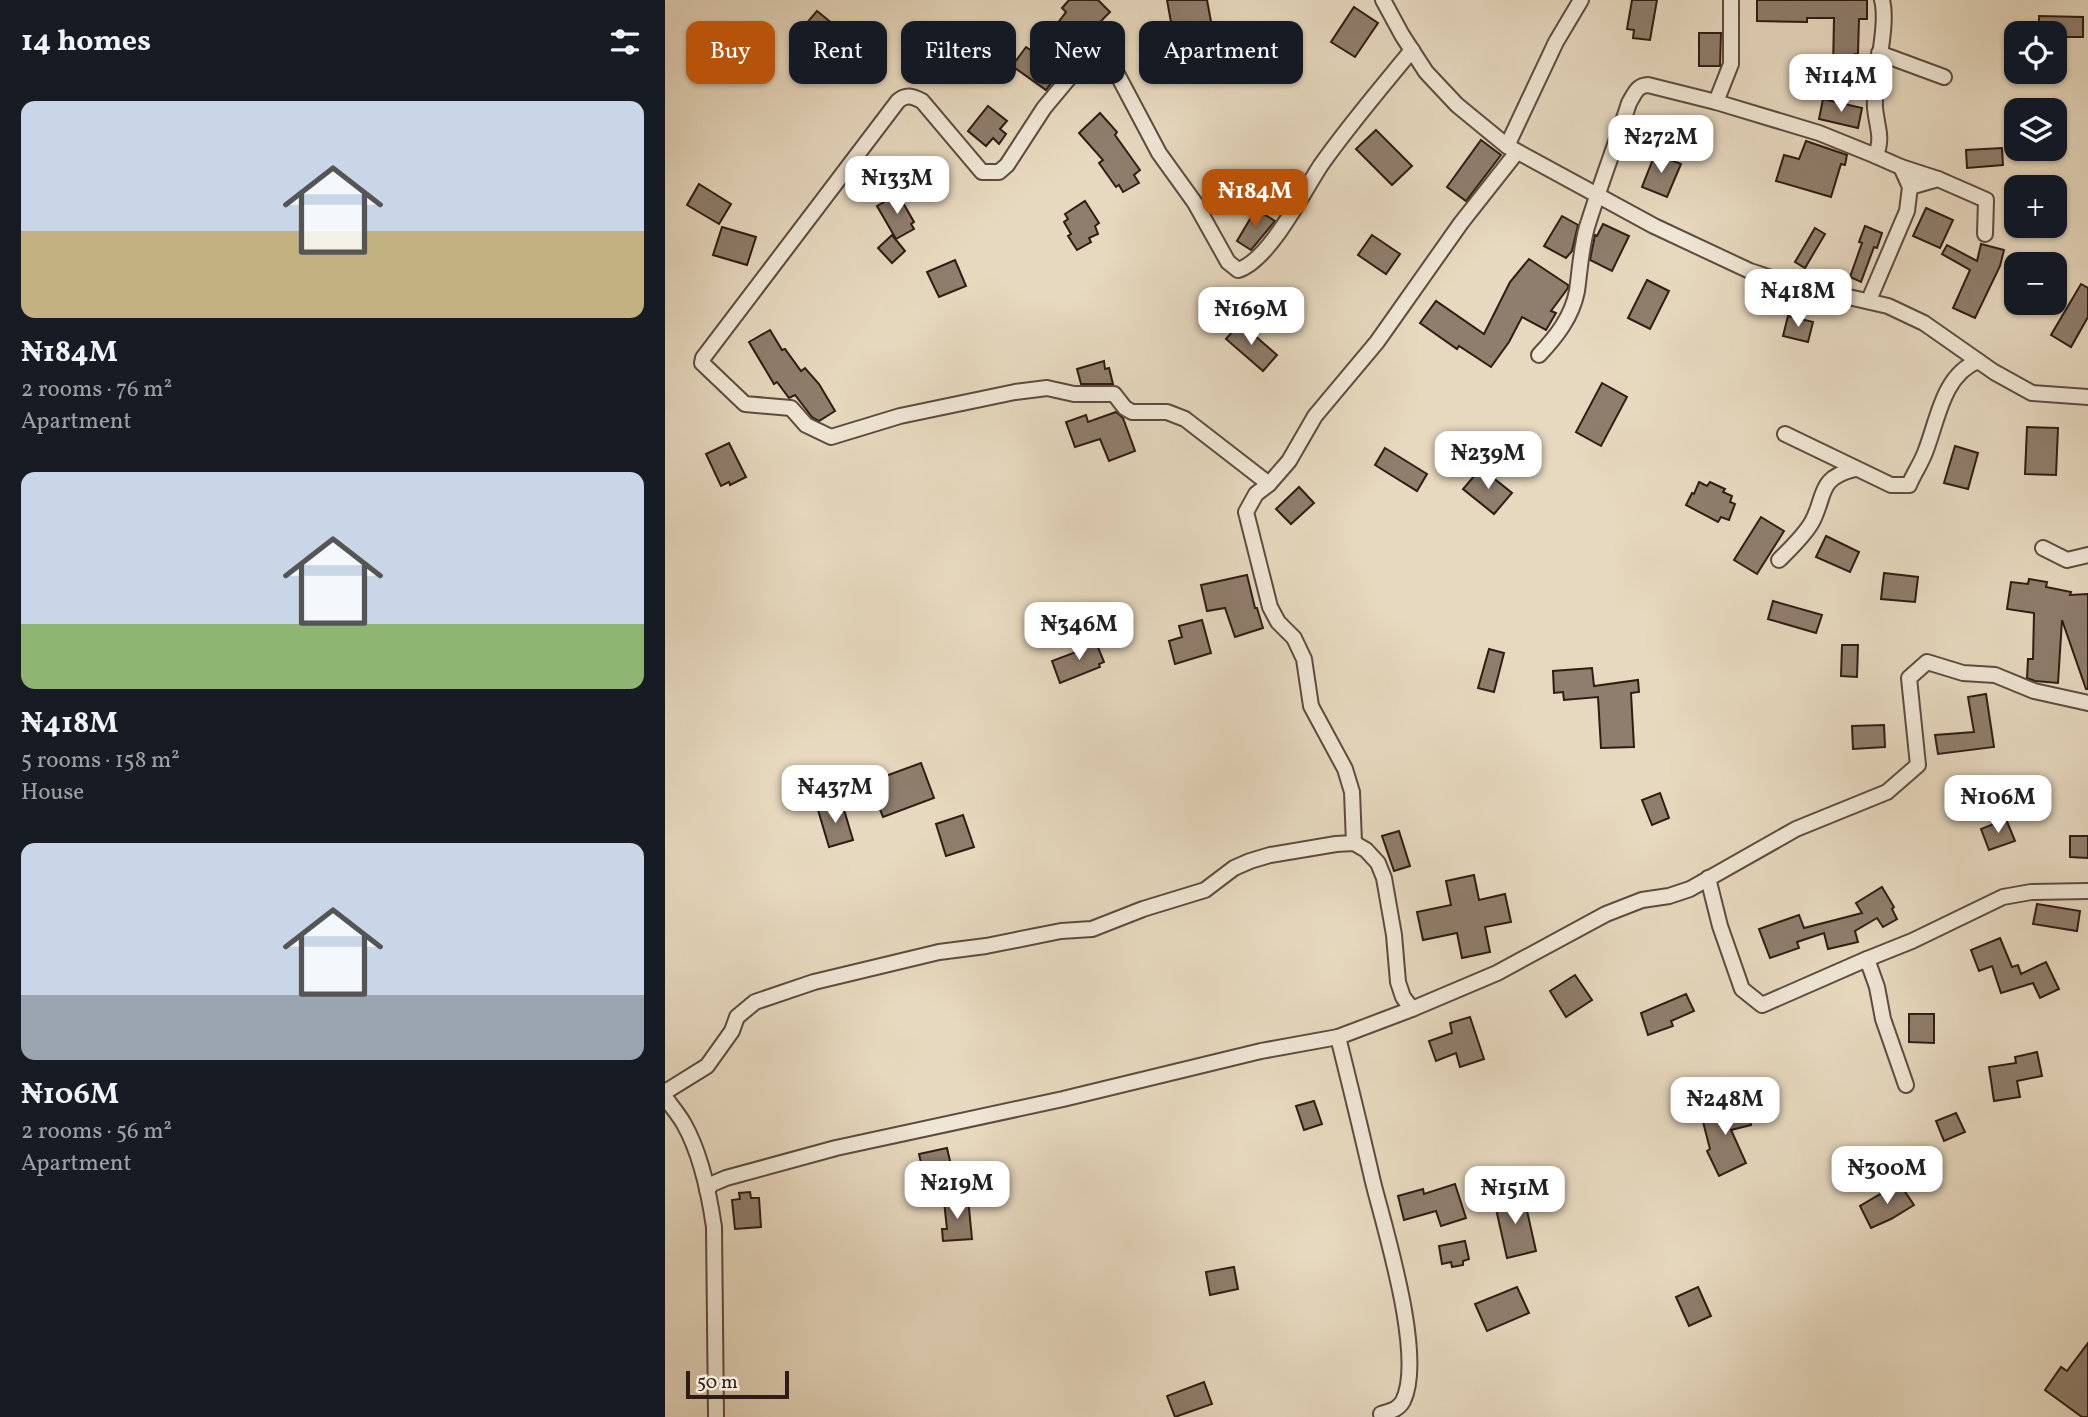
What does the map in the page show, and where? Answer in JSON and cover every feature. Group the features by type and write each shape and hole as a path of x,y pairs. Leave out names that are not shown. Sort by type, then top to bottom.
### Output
{"street":[{"path":"1383,0 1426,72 1457,105 1512,149 1654,226 1750,271 1783,282 1888,306 1924,323 1977,361 2032,393 2088,397"},
{"path":"1353,843 1352,792 1345,769 1311,706 1304,659 1294,638 1278,622 1270,607 1246,512 1256,494 1269,484 1289,461 1315,416 1377,342 1512,149 1556,42 1581,0"},
{"path":"1716,102 1731,64 1731,0"},
{"path":"1876,156 1881,141 1875,106 1884,4 1882,0"},
{"path":"1269,484 1185,419 1167,412 1132,412 1125,408 1114,394 1074,394 1048,388 1015,392 900,416 831,438 806,425 791,408 745,404 703,366 703,358 886,115 903,97 911,96 922,101 982,172 999,172 1007,165 1044,108 1084,60 1099,57 1108,61 1159,153 1195,203 1227,262 1238,270 1249,266 1280,231 1321,166 1367,103 1412,50"},
{"path":"1879,53 1944,77"},
{"path":"1539,355 1555,338 1573,304 1587,227 1629,103 1642,85 1716,102 1819,133 1901,167 1938,179 1986,200 1985,234"},
{"path":"1869,300 1907,211 1910,187 1901,167"},
{"path":"1910,187 1938,179"},
{"path":"1785,434 1819,448 1855,469 1891,485 1909,485 1926,452 1938,410 1946,393 1958,376 1977,361"},
{"path":"1779,560 1801,538 1813,520 1821,495 1833,478 1855,469"},
{"path":"2043,548 2067,560 2088,555"},
{"path":"707,1190 712,1184 726,1178 836,1148 1063,1099 1261,1051 1338,1037 1497,973 1606,914 1642,900 1669,896 1708,878 1796,829 1888,792 1918,765 1909,678 1927,663 1963,673 1995,675 2034,691 2088,703"},
{"path":"716,1417 714,1227 697,1155 685,1125 665,1094 707,1066 732,1031 737,1017 755,1002 814,982 939,952 1061,931 1093,929 1143,909 1205,890 1234,868 1250,861 1271,855 1353,843 1366,850 1378,863 1384,877 1394,935 1398,982 1403,997 1412,1009"},
{"path":"1708,878 1720,926 1742,989 1762,1005 1912,941 2003,897 2031,892 2088,891"},
{"path":"1867,959 1877,986 1883,1019 1906,1085"},
{"path":"1338,1037 1392,1258 1409,1362 1401,1404 1396,1409 1381,1414"}],"building":[{"path":"1069,0 1098,0 1110,12 1101,21 1059,21 1066,12 1062,8"},
{"path":"1167,0 1207,0 1211,21 1171,21"},
{"path":"1632,0 1657,0 1650,40 1633,38 1634,30 1627,29"},
{"path":"1757,0 1867,0 1867,19 1859,19 1858,54 1855,54 1858,90 1818,93 1816,71 1833,69 1834,18 1807,18 1807,22 1757,21"},
{"path":"1354,7 1378,23 1355,57 1331,42"},
{"path":"817,11 829,21 808,21"},
{"path":"2039,16 2083,17 2083,37 2067,37 2067,21 2039,21"},
{"path":"1699,33 1721,33 1720,66 1699,66"},
{"path":"1026,47 1030,50 1030,79 1016,69 1016,61"},
{"path":"1038,84 1050,84 1046,90"},
{"path":"1823,99 1862,108 1858,128 1819,119"},
{"path":"988,106 1007,121 1000,129 1006,134 999,144 993,138 986,146 968,131"},
{"path":"1100,113 1117,132 1115,135 1140,170 1134,175 1139,183 1123,192 1119,185 1116,187 1099,163 1103,160 1079,133"},
{"path":"1376,130 1412,166 1392,185 1356,149"},
{"path":"1481,140 1501,155 1466,201 1447,187"},
{"path":"1806,141 1847,155 1845,165 1841,164 1831,197 1776,181 1784,155 1799,159"},
{"path":"2002,148 2003,165 1967,168 1966,150"},
{"path":"1655,154 1681,164 1667,197 1642,187"},
{"path":"699,184 731,204 719,224 687,205"},
{"path":"898,194 914,222 911,224 914,229 896,239 877,206"},
{"path":"1085,201 1099,223 1095,226 1098,234 1089,238 1091,242 1077,250 1068,236 1071,234 1064,222 1068,219 1065,214"},
{"path":"1926,208 1953,220 1940,248 1913,236"},
{"path":"1256,209 1275,221 1251,250 1237,241"},
{"path":"1562,216 1578,225 1572,251 1566,258 1544,246"},
{"path":"1603,224 1629,236 1612,271 1590,260 1595,235 1597,236"},
{"path":"1865,226 1882,233 1861,282 1850,277"},
{"path":"722,227 756,237 747,265 713,255"},
{"path":"1815,228 1825,234 1805,268 1795,262"},
{"path":"892,235 905,251 892,263 878,248"},
{"path":"1372,235 1400,254 1386,274 1358,255"},
{"path":"1981,244 2004,250 2000,266 1975,318 1953,308 1970,270 1942,254 1947,245 1977,261"},
{"path":"1529,259 1568,285 1568,288 1551,311 1556,313 1546,330 1522,317 1509,342 1491,367 1459,346 1457,349 1420,323 1436,301 1484,334 1510,282"},
{"path":"955,260 966,286 939,297 927,272"},
{"path":"1647,280 1669,291 1650,329 1628,318"},
{"path":"2081,284 2088,288 2088,317 2071,347 2051,335 2063,315 2067,315 2067,308"},
{"path":"1788,316 1813,322 1808,342 1783,336"},
{"path":"1240,323 1277,355 1263,371 1226,339"},
{"path":"770,330 782,350 785,349 801,371 805,368 819,384 835,411 819,421 812,417 795,395 789,398 777,382 774,384 749,342"},
{"path":"1104,361 1105,369 1109,368 1113,384 1081,384 1077,369"},
{"path":"1602,383 1627,397 1601,446 1576,432"},
{"path":"1116,412 1123,418 1135,451 1109,461 1100,439 1075,447 1066,422 1086,415 1088,422"},
{"path":"2027,427 2058,428 2056,475 2025,474"},
{"path":"729,443 746,477 730,485 729,482 721,486 706,454"},
{"path":"1955,446 1978,453 1968,489 1944,483"},
{"path":"1385,448 1427,474 1417,491 1375,465"},
{"path":"1481,468 1512,493 1494,514 1463,489"},
{"path":"1699,482 1707,486 1710,482 1725,489 1723,492 1732,496 1730,502 1735,504 1729,520 1721,517 1718,522 1686,505"},
{"path":"1299,487 1314,503 1291,524 1276,509"},
{"path":"1761,517 1784,531 1757,574 1734,560"},
{"path":"1826,536 1859,552 1850,572 1816,557"},
{"path":"1884,573 1918,577 1915,602 1881,599"},
{"path":"1247,575 1263,628 1235,637 1225,608 1207,611 1201,585"},
{"path":"2029,579 2047,582 2046,587 2071,592 2070,595 2088,594 2088,689 2062,620 2058,683 2027,678 2028,659 2033,659 2034,613 2007,609 2011,582 2028,584"},
{"path":"1773,601 1822,615 1816,633 1768,619"},
{"path":"1202,620 1211,653 1175,664 1169,641 1182,637 1179,626"},
{"path":"1095,640 1104,662 1099,664 1100,667 1060,683 1052,661 1084,649 1082,645"},
{"path":"1842,645 1858,645 1857,677 1841,676"},
{"path":"1489,649 1504,653 1494,692 1478,688"},
{"path":"1592,668 1594,686 1638,680 1639,692 1631,693 1634,747 1601,748 1598,697 1564,700 1563,692 1554,693 1553,671"},
{"path":"1986,694 1994,747 1938,754 1935,735 1974,732 1968,697"},
{"path":"1884,725 1885,747 1853,749 1852,726"},
{"path":"921,763 934,798 883,817 869,782"},
{"path":"1660,793 1669,818 1652,825 1642,800"},
{"path":"842,803 853,840 829,847 818,810"},
{"path":"963,815 974,847 946,856 936,824"},
{"path":"2006,819 2015,841 1989,850 1981,829"},
{"path":"1399,831 1410,866 1394,871 1382,836"},
{"path":"2070,836 2088,836 2088,858 2070,857"},
{"path":"1474,875 1479,900 1505,894 1511,922 1485,927 1490,952 1462,958 1457,933 1423,940 1417,912 1451,905 1446,881"},
{"path":"1882,887 1894,907 1892,909 1897,919 1883,927 1877,918 1855,931 1858,942 1828,949 1824,933 1797,942 1799,948 1770,958 1759,929 1799,915 1804,928 1862,913 1856,903"},
{"path":"2037,904 2080,911 2077,931 2033,924"},
{"path":"2000,938 2012,967 2018,965 2021,974 2046,962 2059,989 2040,998 2033,983 2001,993 1992,966 1979,971 1971,950"},
{"path":"1575,975 1592,1000 1566,1017 1550,991"},
{"path":"1686,994 1694,1011 1671,1021 1673,1026 1648,1035 1641,1013"},
{"path":"1909,1014 1934,1014 1934,1043 1909,1042"},
{"path":"1470,1017 1484,1059 1460,1067 1456,1053 1436,1061 1429,1041 1452,1033 1450,1023"},
{"path":"2037,1052 2042,1076 2017,1081 2020,1097 1994,1101 1989,1067 2016,1063 2015,1057"},
{"path":"1314,1101 1322,1124 1304,1130 1296,1106"},
{"path":"1746,1103 1751,1125 1731,1130 1746,1163 1719,1176 1707,1151 1710,1149 1701,1114"},
{"path":"1956,1113 1965,1132 1944,1141 1936,1121"},
{"path":"947,1148 953,1174 925,1180 919,1154"},
{"path":"1899,1183 1914,1205 1871,1228 1860,1206"},
{"path":"1455,1184 1466,1218 1441,1226 1436,1211 1404,1220 1398,1196 1423,1189 1424,1194"},
{"path":"750,1192 751,1198 759,1198 761,1227 735,1229 732,1200 740,1199 739,1193"},
{"path":"1523,1193 1536,1251 1507,1258 1494,1200"},
{"path":"968,1198 972,1239 943,1241 942,1229 947,1229 944,1201"},
{"path":"1465,1241 1469,1259 1463,1261 1463,1265 1452,1267 1451,1262 1442,1264 1439,1246"},
{"path":"1234,1267 1238,1289 1210,1295 1206,1272"},
{"path":"1517,1287 1529,1313 1487,1331 1475,1304"},
{"path":"1698,1287 1711,1316 1689,1326 1676,1297"},
{"path":"2088,1343 2088,1417 2082,1417 2045,1390 2061,1367 2067,1371"},
{"path":"1204,1382 1212,1404 1175,1417 1167,1396"}]}
